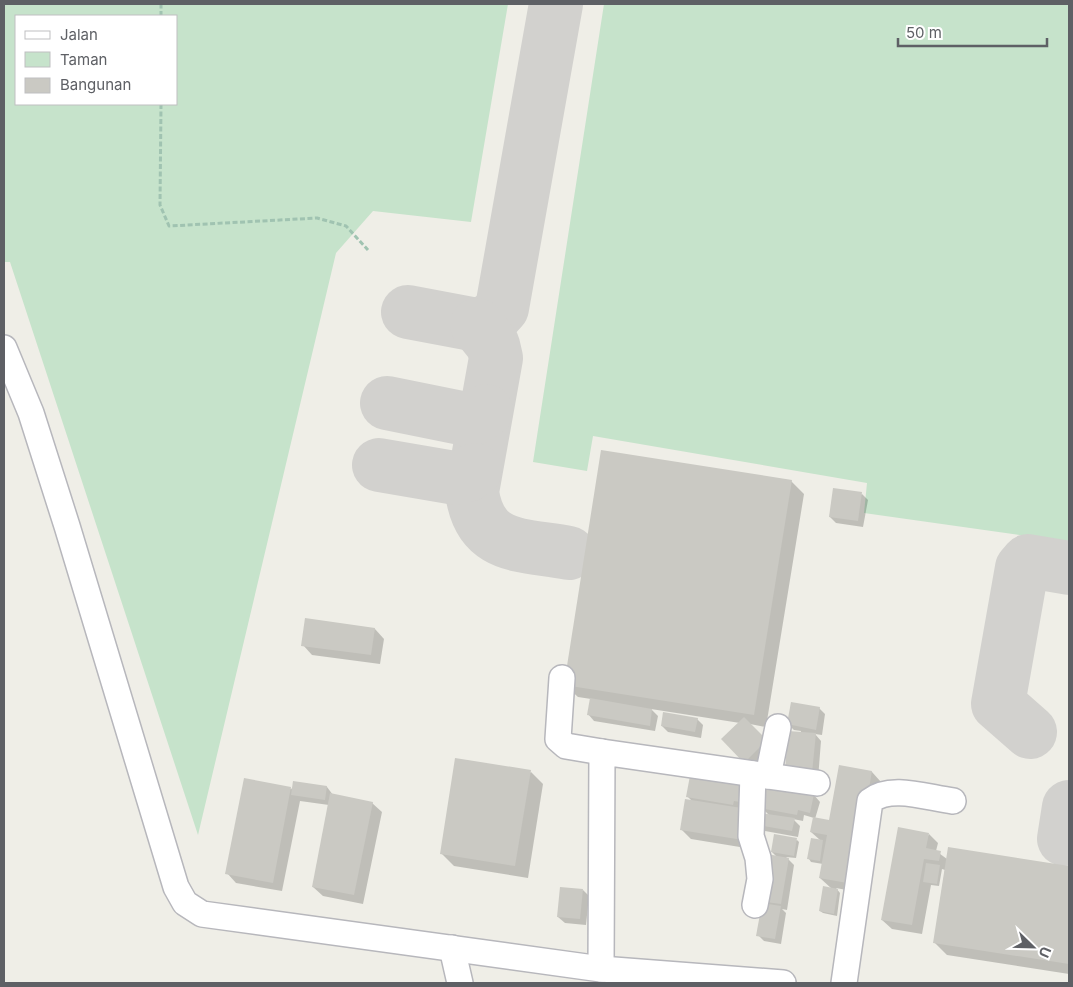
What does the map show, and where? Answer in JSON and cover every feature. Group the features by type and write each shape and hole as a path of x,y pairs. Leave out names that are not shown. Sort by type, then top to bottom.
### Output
{"lane":[{"path":"4,348 31,413 176,887 185,903 202,914 601,969 783,983"},
{"path":"562,678 558,739 566,746 817,783"},
{"path":"755,905 760,879 752,836 760,775 778,727"},
{"path":"601,969 602,752"},
{"path":"844,983 870,801 878,795 892,792 953,801"},
{"path":"452,948 460,983"}],"path":[{"path":"161,105 160,205 169,226 317,218 346,226 368,250"}],"green space":[{"path":"4,4 508,4 471,222 373,211 336,253 198,835 10,262 4,262"},
{"path":"604,4 1069,4 1069,542 864,513 867,483 593,436 587,471 533,462"}],"building":[{"path":"601,450 792,480 754,715 564,685"},
{"path":"833,488 862,492 858,521 829,517"},
{"path":"305,618 375,628 371,655 301,646"},
{"path":"590,698 652,709 650,726 587,715"},
{"path":"791,702 820,707 816,730 787,724"},
{"path":"663,712 698,718 695,732 661,726"},
{"path":"744,717 767,740 744,763 721,739"},
{"path":"788,731 816,733 812,773 785,771"},
{"path":"455,758 531,770 515,866 440,854"},
{"path":"692,765 750,782 746,803 734,801 733,805 686,797"},
{"path":"839,765 872,771 853,884 819,878 827,835 810,832 813,817 829,820"},
{"path":"244,778 291,787 273,883 225,874"},
{"path":"293,781 327,786 325,800 291,795"},
{"path":"765,781 814,794 810,813 798,810 797,815 760,808"},
{"path":"330,793 373,802 354,895 312,887"},
{"path":"685,799 748,809 743,840 680,830"},
{"path":"760,813 795,818 792,831 758,825"},
{"path":"898,827 929,833 926,848 941,851 939,861 924,859 912,925 881,920"},
{"path":"774,834 797,838 794,856 771,852"},
{"path":"811,838 823,840 820,861 807,859"},
{"path":"948,847 1069,866 1069,964 933,943"},
{"path":"767,854 789,858 781,904 759,901"},
{"path":"926,863 940,865 937,884 923,882"},
{"path":"823,886 838,889 834,914 819,911"},
{"path":"560,887 583,889 580,919 557,917"},
{"path":"762,903 781,906 775,939 756,936"}],"taxiway":[{"path":"408,312 477,325 491,320 502,308 556,4"},
{"path":"477,325 493,345 496,358 472,492 476,511 484,525 506,541 569,553"},
{"path":"387,403 471,420 486,411"},
{"path":"379,465 455,478 467,475 475,470"},
{"path":"1030,732 998,704 1022,568 1028,561 1069,568"},
{"path":"1064,839 1069,807"}]}
